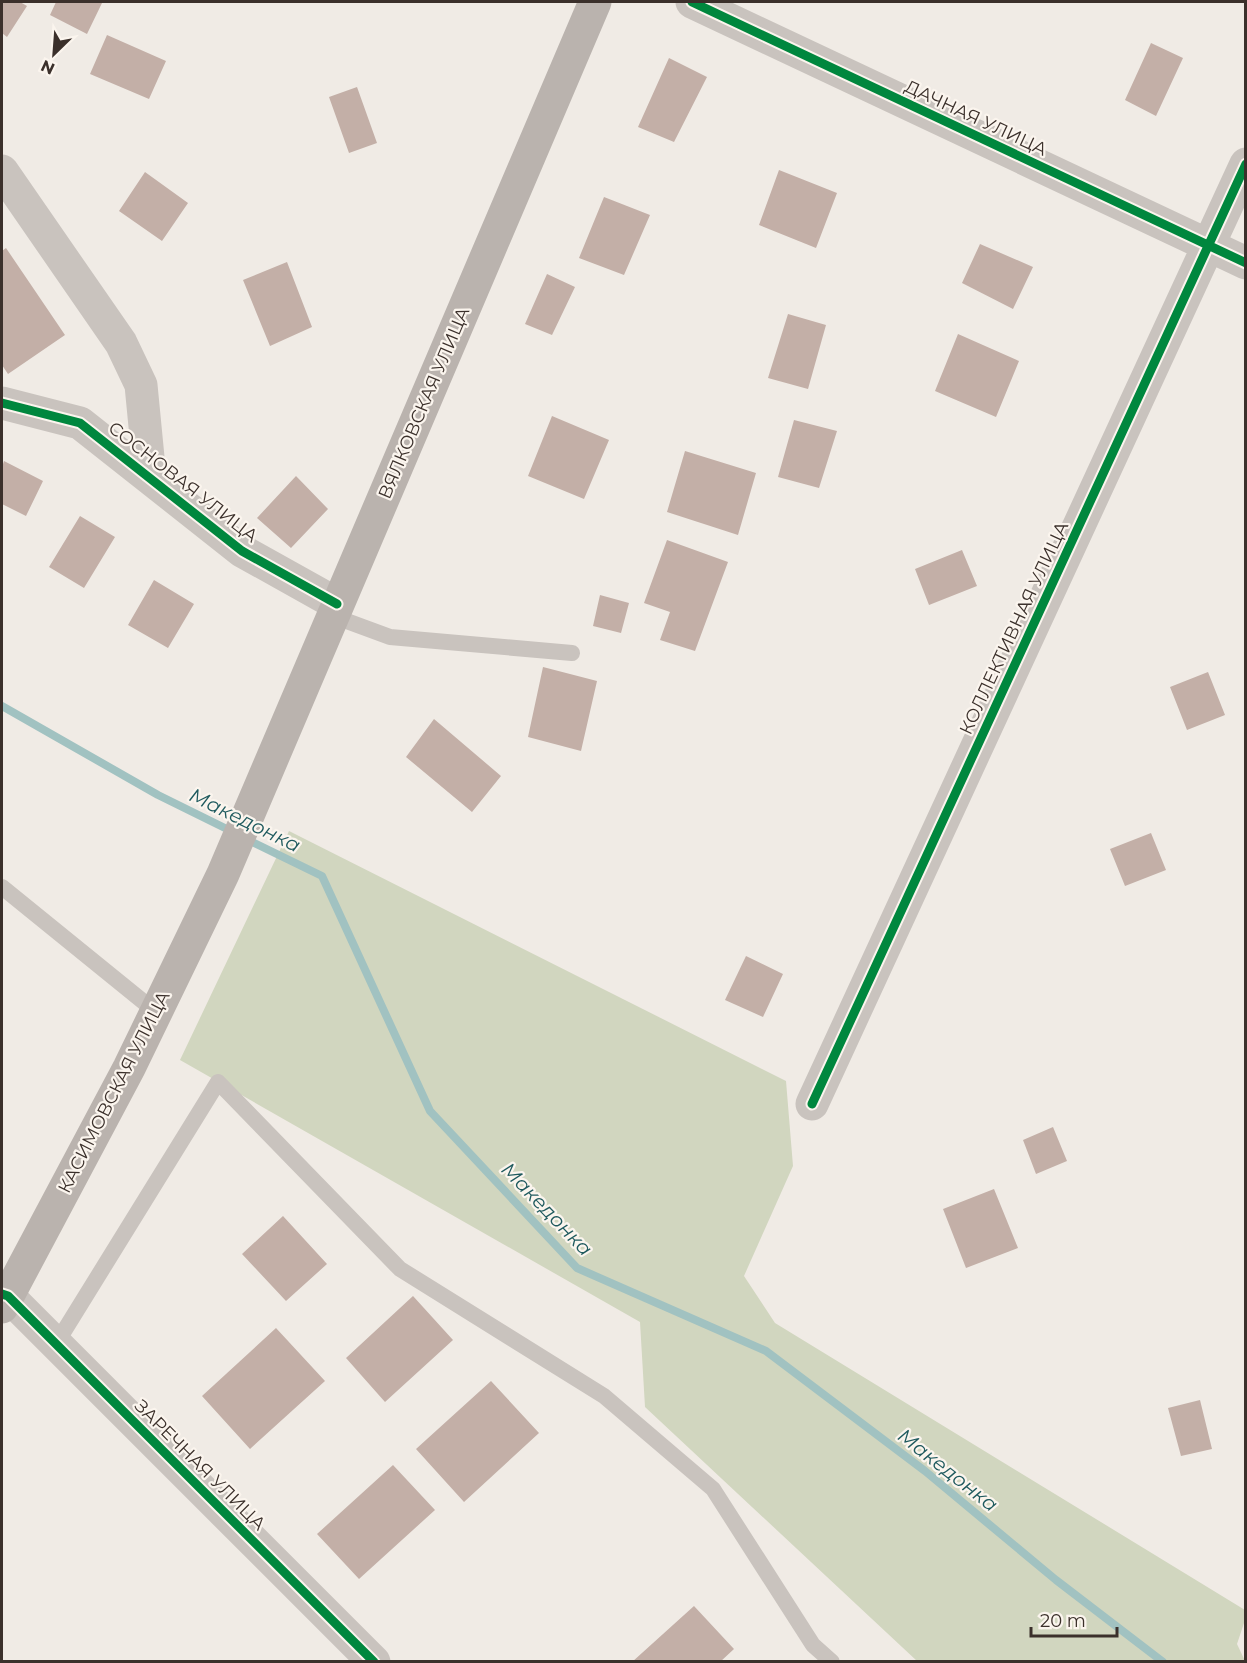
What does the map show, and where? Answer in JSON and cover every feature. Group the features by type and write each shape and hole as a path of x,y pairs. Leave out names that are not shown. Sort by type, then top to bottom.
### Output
{"main road":[{"name":"ВЯЛКОВСКАЯ УЛИЦА","path":"252,804 595,2"},
{"name":"КАСИМОВСКАЯ УЛИЦА","path":"4,1299 129,1068 223,874 252,804"}],"street":[{"name":"ДАЧНАЯ УЛИЦА","path":"692,2 1245,263"},
{"name":"КОЛЛЕКТИВНАЯ УЛИЦА","path":"812,1104 1245,164"},
{"path":"2,171 121,343 141,385 150,478"},
{"name":"СОСНОВАЯ УЛИЦА","path":"2,403 80,423 242,551 335,610"},
{"name":"ЗАРЕЧНАЯ УЛИЦА","path":"4,1299 56,1344 374,1662"}],"lane":[{"path":"335,610 390,637 572,653"},
{"path":"2,887 156,1012"},
{"path":"56,1344 218,1082 400,1269 604,1396 713,1489 813,1645 832,1662"}],"green space":[{"path":"289,831 786,1081 793,1166 744,1276 775,1323 1245,1610 1245,1620 1237,1644 1245,1661 917,1661 645,1407 640,1322 180,1060"}],"building":[{"path":"2,2 20,2 27,6 7,37 2,33"},
{"path":"56,2 102,3 87,34 50,15"},
{"path":"107,35 166,61 149,99 90,74"},
{"path":"1151,43 1183,58 1156,116 1125,100"},
{"path":"669,58 707,77 674,142 638,127"},
{"path":"357,87 377,143 349,153 329,97"},
{"path":"779,170 837,193 816,248 759,225"},
{"path":"145,172 188,203 162,241 119,211"},
{"path":"604,197 650,215 624,275 579,258"},
{"path":"980,244 1033,267 1013,309 962,283"},
{"path":"6,248 65,335 8,374 2,365 2,251"},
{"path":"287,262 312,327 270,346 243,280"},
{"path":"547,274 575,287 552,335 525,324"},
{"path":"788,314 826,325 808,389 768,378"},
{"path":"958,334 1019,361 996,417 935,391"},
{"path":"552,416 609,440 584,499 528,476"},
{"path":"794,420 837,431 819,488 778,477"},
{"path":"685,451 756,473 738,535 667,512"},
{"path":"4,461 43,481 26,516 2,504"},
{"path":"296,476 328,509 291,548 257,518"},
{"path":"80,516 115,537 84,588 49,567"},
{"path":"667,540 728,562 695,651 660,640 670,612 644,603"},
{"path":"962,550 977,586 929,605 915,569"},
{"path":"154,580 194,604 168,648 128,625"},
{"path":"600,595 629,603 621,633 593,626"},
{"path":"543,667 597,681 581,751 528,737"},
{"path":"1208,672 1225,715 1187,730 1170,687"},
{"path":"434,719 501,776 472,812 406,757"},
{"path":"1151,833 1166,870 1125,886 1110,849"},
{"path":"746,956 783,974 763,1017 725,1000"},
{"path":"1053,1127 1067,1161 1036,1174 1023,1140"},
{"path":"994,1189 1018,1248 966,1268 943,1209"},
{"path":"283,1216 327,1264 286,1301 242,1254"},
{"path":"413,1296 453,1340 385,1402 346,1358"},
{"path":"276,1328 325,1381 250,1449 202,1396"},
{"path":"491,1381 539,1433 464,1502 416,1449"},
{"path":"1200,1400 1212,1449 1181,1456 1168,1408"},
{"path":"393,1465 435,1510 359,1579 317,1534"},
{"path":"694,1606 734,1649 720,1662 632,1662"}],"waterway":[{"name":"Македонка","path":"2,706 158,795 233,832"},
{"name":"Македонка","path":"244,838 322,876 430,1111 577,1268 766,1351 925,1471 1056,1580 1163,1662"}],"cycle path":[{"path":"692,2 1246,263"},
{"path":"812,1104 1246,164"},
{"path":"2,403 80,423 242,551 337,604"},
{"path":"2,1294 8,1296 374,1662"}]}
